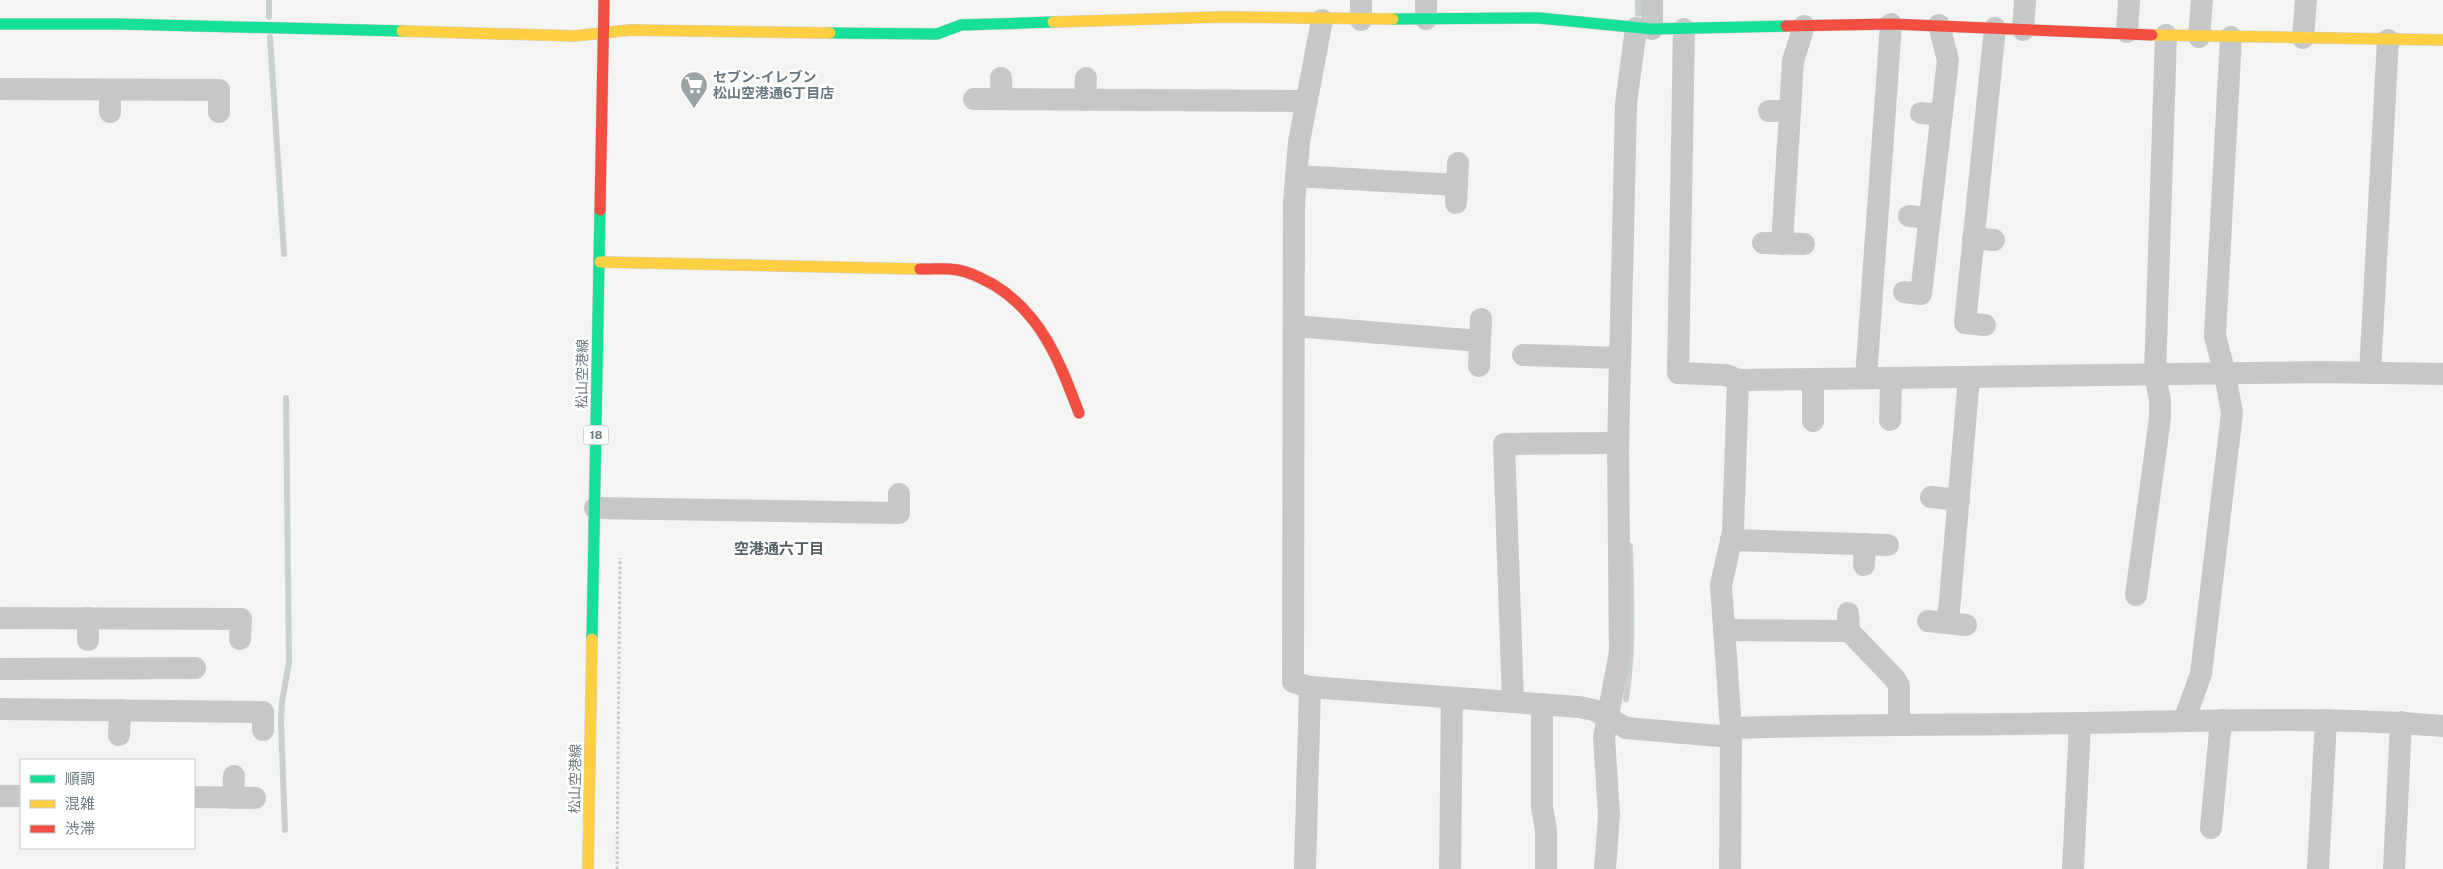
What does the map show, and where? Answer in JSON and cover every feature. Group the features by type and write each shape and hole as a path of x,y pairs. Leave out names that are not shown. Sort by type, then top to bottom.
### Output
{"street":[{"name":"松山空港線","path":"588,869 604,0"},
{"path":"1605,869 1609,816 1604,763 1607,718 1613,697 1620,652 1618,442 1626,104 1652,0"},
{"path":"2023,30 2025,0"},
{"path":"2126,32 2129,0"},
{"path":"2199,37 2202,0"},
{"path":"2303,38 2306,0"},
{"path":"0,24 118,24 574,36 630,30 937,34 961,25 970,24 1220,17 1322,20 1361,10 1426,10 1539,18 1644,29 1890,24 2126,32 2199,37 2443,40"},
{"path":"1322,20 1299,142 1294,204 1293,682 1310,687 1579,707 1594,710 1626,728 1731,732 1900,724 2221,720 2326,720 2400,722 2443,726"},
{"path":"1866,378 1890,24"},
{"path":"1904,292 1921,294 1920,217 1932,114 1948,60 1939,25"},
{"path":"1804,26 1779,111 1772,244 1804,244"},
{"path":"1985,325 1965,322 1984,239 1994,145 1995,28"},
{"path":"1684,29 1678,373 1726,375 1738,380 2226,374 2443,374"},
{"path":"2131,579 2143,478 2160,400 2155,375 2166,35"},
{"path":"2184,721 2201,674 2232,413 2226,374 2214,336 2229,252 2234,142 2231,37"},
{"path":"2370,373 2388,40"},
{"path":"974,99 1002,89 1086,89 1200,90 1307,101"},
{"path":"0,90 110,101 220,90 219,112"},
{"path":"1296,176 1457,184"},
{"path":"600,262 958,270 970,272 1007,293 1028,309 1046,336 1057,358 1079,414"},
{"path":"1478,366 1481,319"},
{"path":"1294,326 1480,341"},
{"path":"1524,355 1620,358"},
{"path":"1948,623 1969,377"},
{"path":"1890,420 1891,378"},
{"path":"1813,379 1813,421"},
{"path":"1730,869 1731,732 1721,585 1731,540 1738,380"},
{"path":"1513,702 1504,444 1618,442"},
{"path":"595,508 730,501 823,522 899,513 899,494"},
{"path":"1932,497 1959,500"},
{"path":"1731,540 1864,555 1888,544"},
{"path":"0,618 88,629 241,619 240,639"},
{"path":"1724,630 1849,622 1896,679 1899,686 1900,724"},
{"path":"0,669 195,668"},
{"path":"1305,869 1310,687"},
{"path":"1450,869 1440,813 1452,698"},
{"path":"1542,704 1542,807 1546,830 1546,869"},
{"path":"0,710 263,712 263,730"},
{"path":"119,735 120,710"},
{"path":"2211,828 2221,720"},
{"path":"2318,869 2326,720"},
{"path":"2394,869 2400,722"},
{"path":"2073,869 2080,723"},
{"path":"195,797 240,791"},
{"path":"0,796 20,796"}],"waterway":[{"path":"269,0 269,17"},
{"path":"1638,0 1638,14"},
{"path":"270,37 284,254"},
{"path":"285,830 281,722 282,702 289,662 286,398"},
{"path":"1626,699 1631,642 1630,546"}],"traffic: fast":[{"path":"1393,19 1539,18 1652,29 1786,26"},
{"path":"830,33 937,34 961,25 1053,22"},
{"path":"0,24 118,24 402,31"},
{"path":"592,639 600,210"}],"traffic: slow":[{"path":"1053,22 1220,17 1393,19"},
{"path":"402,31 574,36 630,30 830,33"},
{"path":"2152,35 2443,40"},
{"path":"600,262 920,269"},
{"path":"588,869 592,639"}],"traffic: jam":[{"path":"600,210 604,0"},
{"path":"1786,26 1891,24 2152,35"},
{"path":"920,269 949,269 968,272 994,285 1011,297 1025,310 1047,341 1079,413"}],"place":[{"name":"セブン-イレブン 松山空港通6丁目店","path":"694,109"}],"district":[{"name":"空港通六丁目","path":"779,549"}]}
